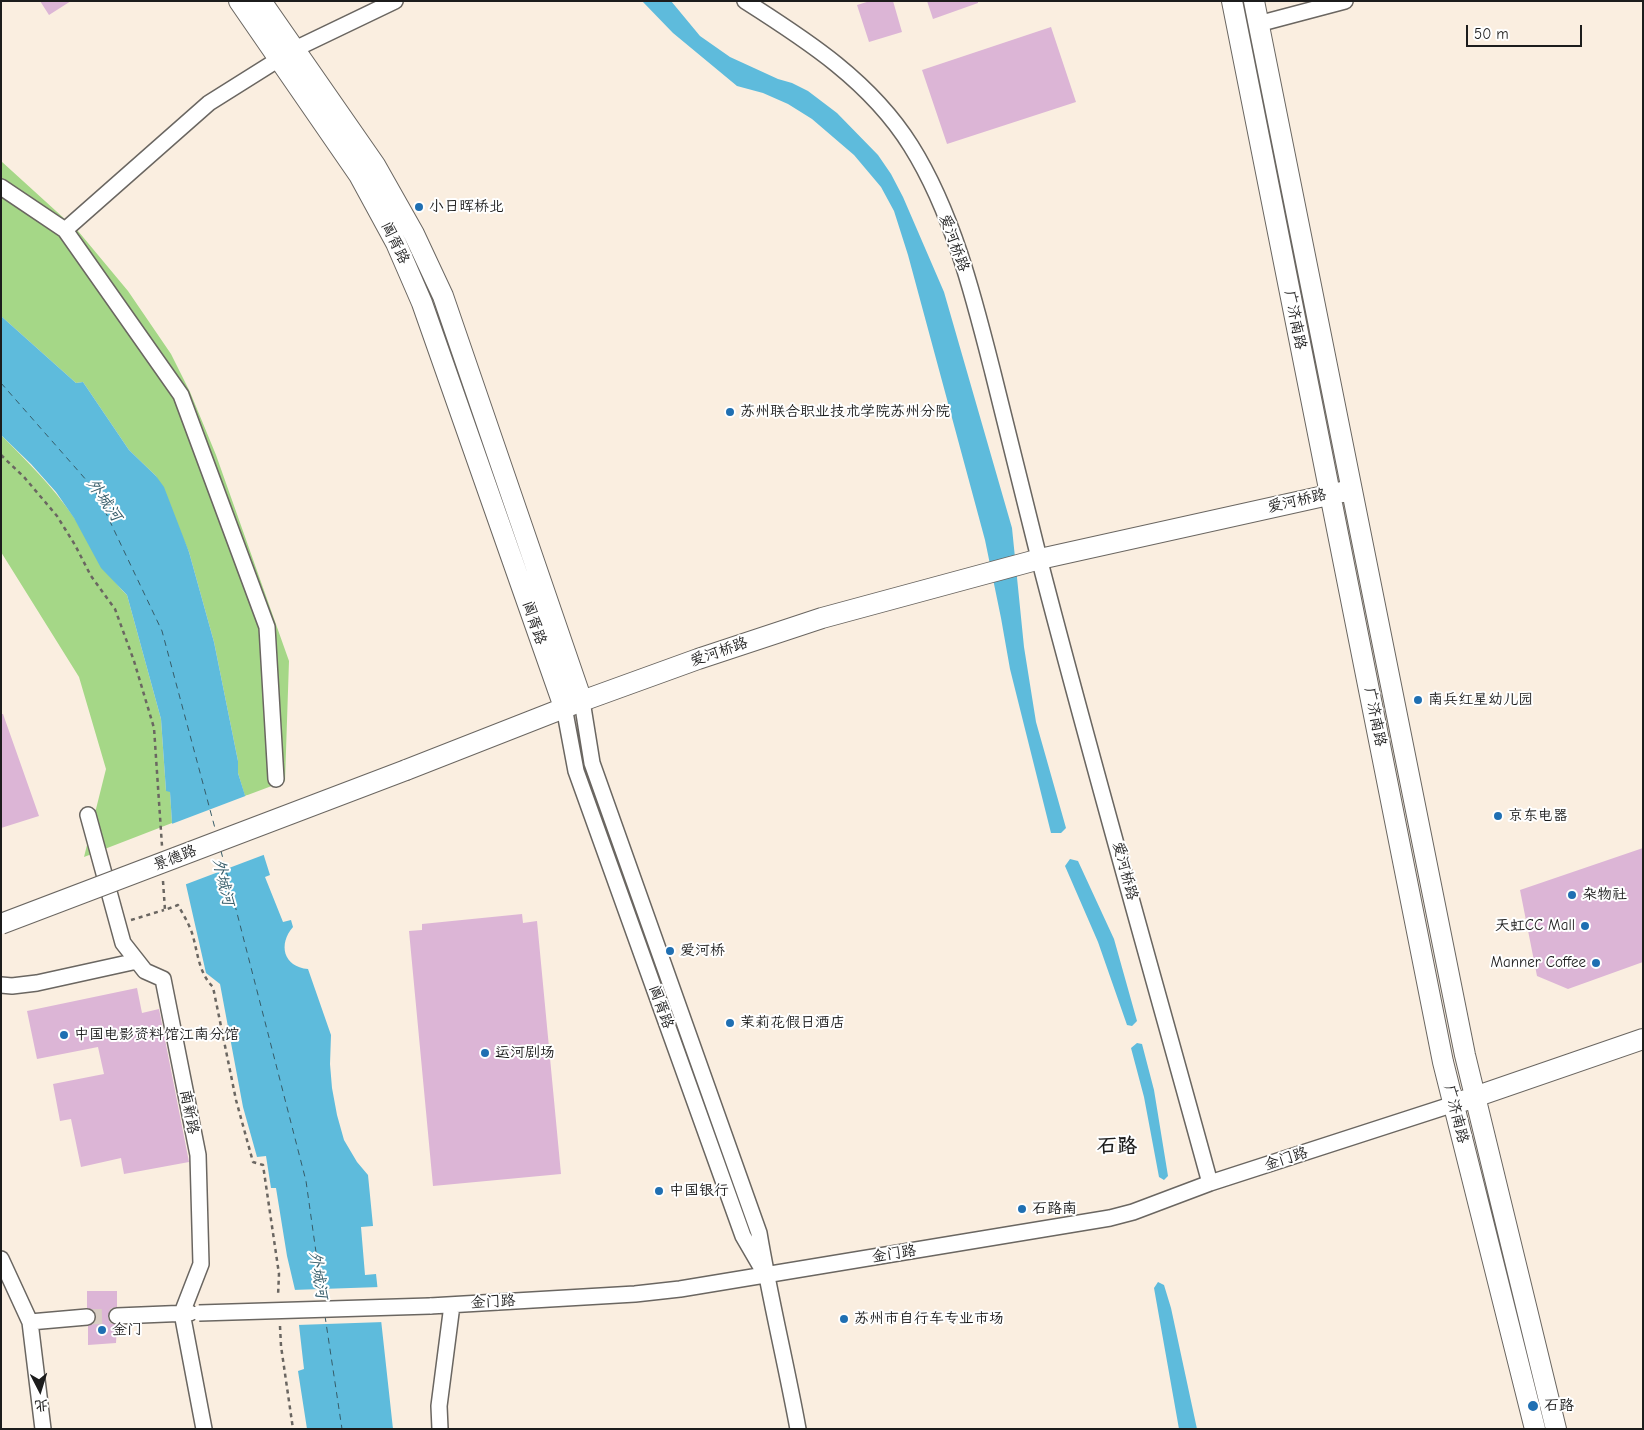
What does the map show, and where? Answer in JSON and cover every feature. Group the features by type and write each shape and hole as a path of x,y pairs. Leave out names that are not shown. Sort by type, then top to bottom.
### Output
{"main road":[{"name":"阊胥路","path":"238,1 287,54"},
{"name":"阊胥路","path":"261,1 287,54 359,175 396,243 408,270 573,704"},
{"name":"广济南路","path":"1232,1 1441,1052 1535,1429"},
{"name":"广济南路","path":"1254,1 1464,1055 1556,1429"},
{"name":"爱河桥路","path":"406,770 573,704 805,623 1035,561 1350,490"},
{"name":"景德路","path":"1,924 406,770"},
{"name":"金门路","path":"1454,1104 1643,1039"}],"street":[{"path":"64,230 209,103 287,54 395,1"},
{"name":"爱河桥路","path":"745,1 815,47 866,89 897,125 912,148 928,178 953,237 972,295 1035,561 1210,1183"},
{"path":"1258,24 1345,1"},
{"path":"1,187 64,230 181,395 267,627 276,779"},
{"name":"阊胥路","path":"573,704 576,771 743,1236 766,1274 786,1361 798,1429"},
{"name":"南新路","path":"88,815 123,943 145,972 163,979 198,1155 201,1264 182,1313"},
{"path":"1,985 12,986 38,983 137,961"},
{"name":"金门路","path":"117,1316 430,1306 654,1292 1110,1218 1133,1212 1210,1183 1454,1104"},
{"path":"1,1259 30,1322 43,1429"},
{"path":"440,1429 438,1406 452,1305"},
{"path":"182,1313 204,1429"},
{"path":"30,1322 88,1317"}],"path":[{"path":"1,454 24,476 57,516 91,576 115,609 122,626 154,728 162,855"},
{"path":"163,873 165,910"},
{"path":"118,924 178,905 192,932 198,959 206,979 213,987 236,1100 253,1162 263,1165 279,1274 278,1298"},
{"path":"279,1317 281,1346 293,1429"}],"green space":[{"path":"1,161 78,231 128,291 171,354 190,392 216,455 289,661 285,781 245,796 238,773 238,761 214,642 189,552 156,476 129,450 83,382 76,383 1,316"},
{"path":"1,435 57,494 80,526 111,577 127,595 161,719 166,791 170,791 172,823 84,857 106,769 79,677 1,552"}],"water":[{"path":"642,1 671,1 700,36 730,57 808,91 837,113 878,155 903,197 944,292 1012,528 1024,647 1036,722 1066,828 1061,833 1051,833 1010,669 985,540 908,255 894,211 881,187 854,155 812,119 788,104 763,93 737,86 673,33"},
{"name":"外城河","path":"1,316 76,383 83,382 129,450 156,476 164,487 189,552 214,642 238,761 238,773 270,875 265,877 283,922 291,920 293,927 286,940 286,954 293,964 308,969 331,1035 330,1064 332,1088 344,1140 357,1162 368,1175 373,1226 361,1227 365,1275 376,1274 393,1429 307,1429 298,1371 304,1369 295,1290 287,1256 276,1188 271,1188 266,1156 257,1157 243,1107 220,984 206,973 172,823 170,792 166,791 161,719 127,595 101,568 74,518 56,492 1,435"},
{"path":"1070,859 1078,861 1114,939 1137,1021 1132,1026 1127,1025 1098,942 1065,866"},
{"path":"1137,1043 1142,1044 1154,1090 1168,1176 1164,1180 1159,1177 1144,1097 1131,1048"},
{"path":"1158,1282 1164,1285 1171,1308 1197,1429 1179,1429 1154,1288"}],"pier":[{"path":"248,795 266,854 184,885 169,825"},
{"path":"380,1287 384,1322 297,1325 292,1290"}],"building":[{"path":"40,1 71,1 49,15"},
{"path":"870,1 893,1 902,32 869,42 857,5"},
{"path":"927,1 978,1 978,3 933,19"},
{"path":"1051,27 1076,102 947,144 922,70"},
{"path":"1,714 3,714 39,816 1,828"},
{"name":"天虹CC Mall","path":"1643,848 1643,962 1568,989 1537,976 1520,890"},
{"name":"运河剧场","path":"522,914 523,923 537,921 561,1174 433,1186 409,931 422,930 422,924"},
{"path":"137,988 142,1013 159,1009 189,1162 124,1174 121,1158 81,1167 71,1119 60,1121 53,1084 104,1074 98,1047 37,1059 27,1011"},
{"name":"金门","path":"87,1291 117,1291 117,1307 112,1308 108,1316 109,1321 117,1325 116,1343 88,1345 88,1326 93,1324 96,1317 94,1311 87,1308"}],"ferry route":[{"path":"1,383 95,490 162,631 216,832"},
{"path":"221,851 306,1181 323,1302"},
{"path":"325,1316 342,1429"}],"tunnel":[{"path":"87,1317 117,1316"}],"place":[{"name":"小日晖桥北","path":"419,207"},
{"name":"苏州联合职业技术学院苏州分院","path":"730,412"},
{"name":"南兵红星幼儿园","path":"1418,700"},
{"name":"京东电器","path":"1498,816"},
{"name":"杂物社","path":"1572,895"},
{"name":"天虹CC Mall","path":"1585,926"},
{"name":"爱河桥","path":"670,951"},
{"name":"Manner Coffee","path":"1596,963"},
{"name":"茉莉花假日酒店","path":"730,1023"},
{"name":"中国电影资料馆江南分馆","path":"64,1035"},
{"name":"运河剧场","path":"485,1053"},
{"name":"中国银行","path":"659,1191"},
{"name":"石路南","path":"1022,1209"},
{"name":"苏州市自行车专业市场","path":"844,1319"},
{"name":"金门","path":"102,1330"},
{"name":"石路","path":"1533,1406"}],"district":[{"name":"石路","path":"1117,1146"}]}
